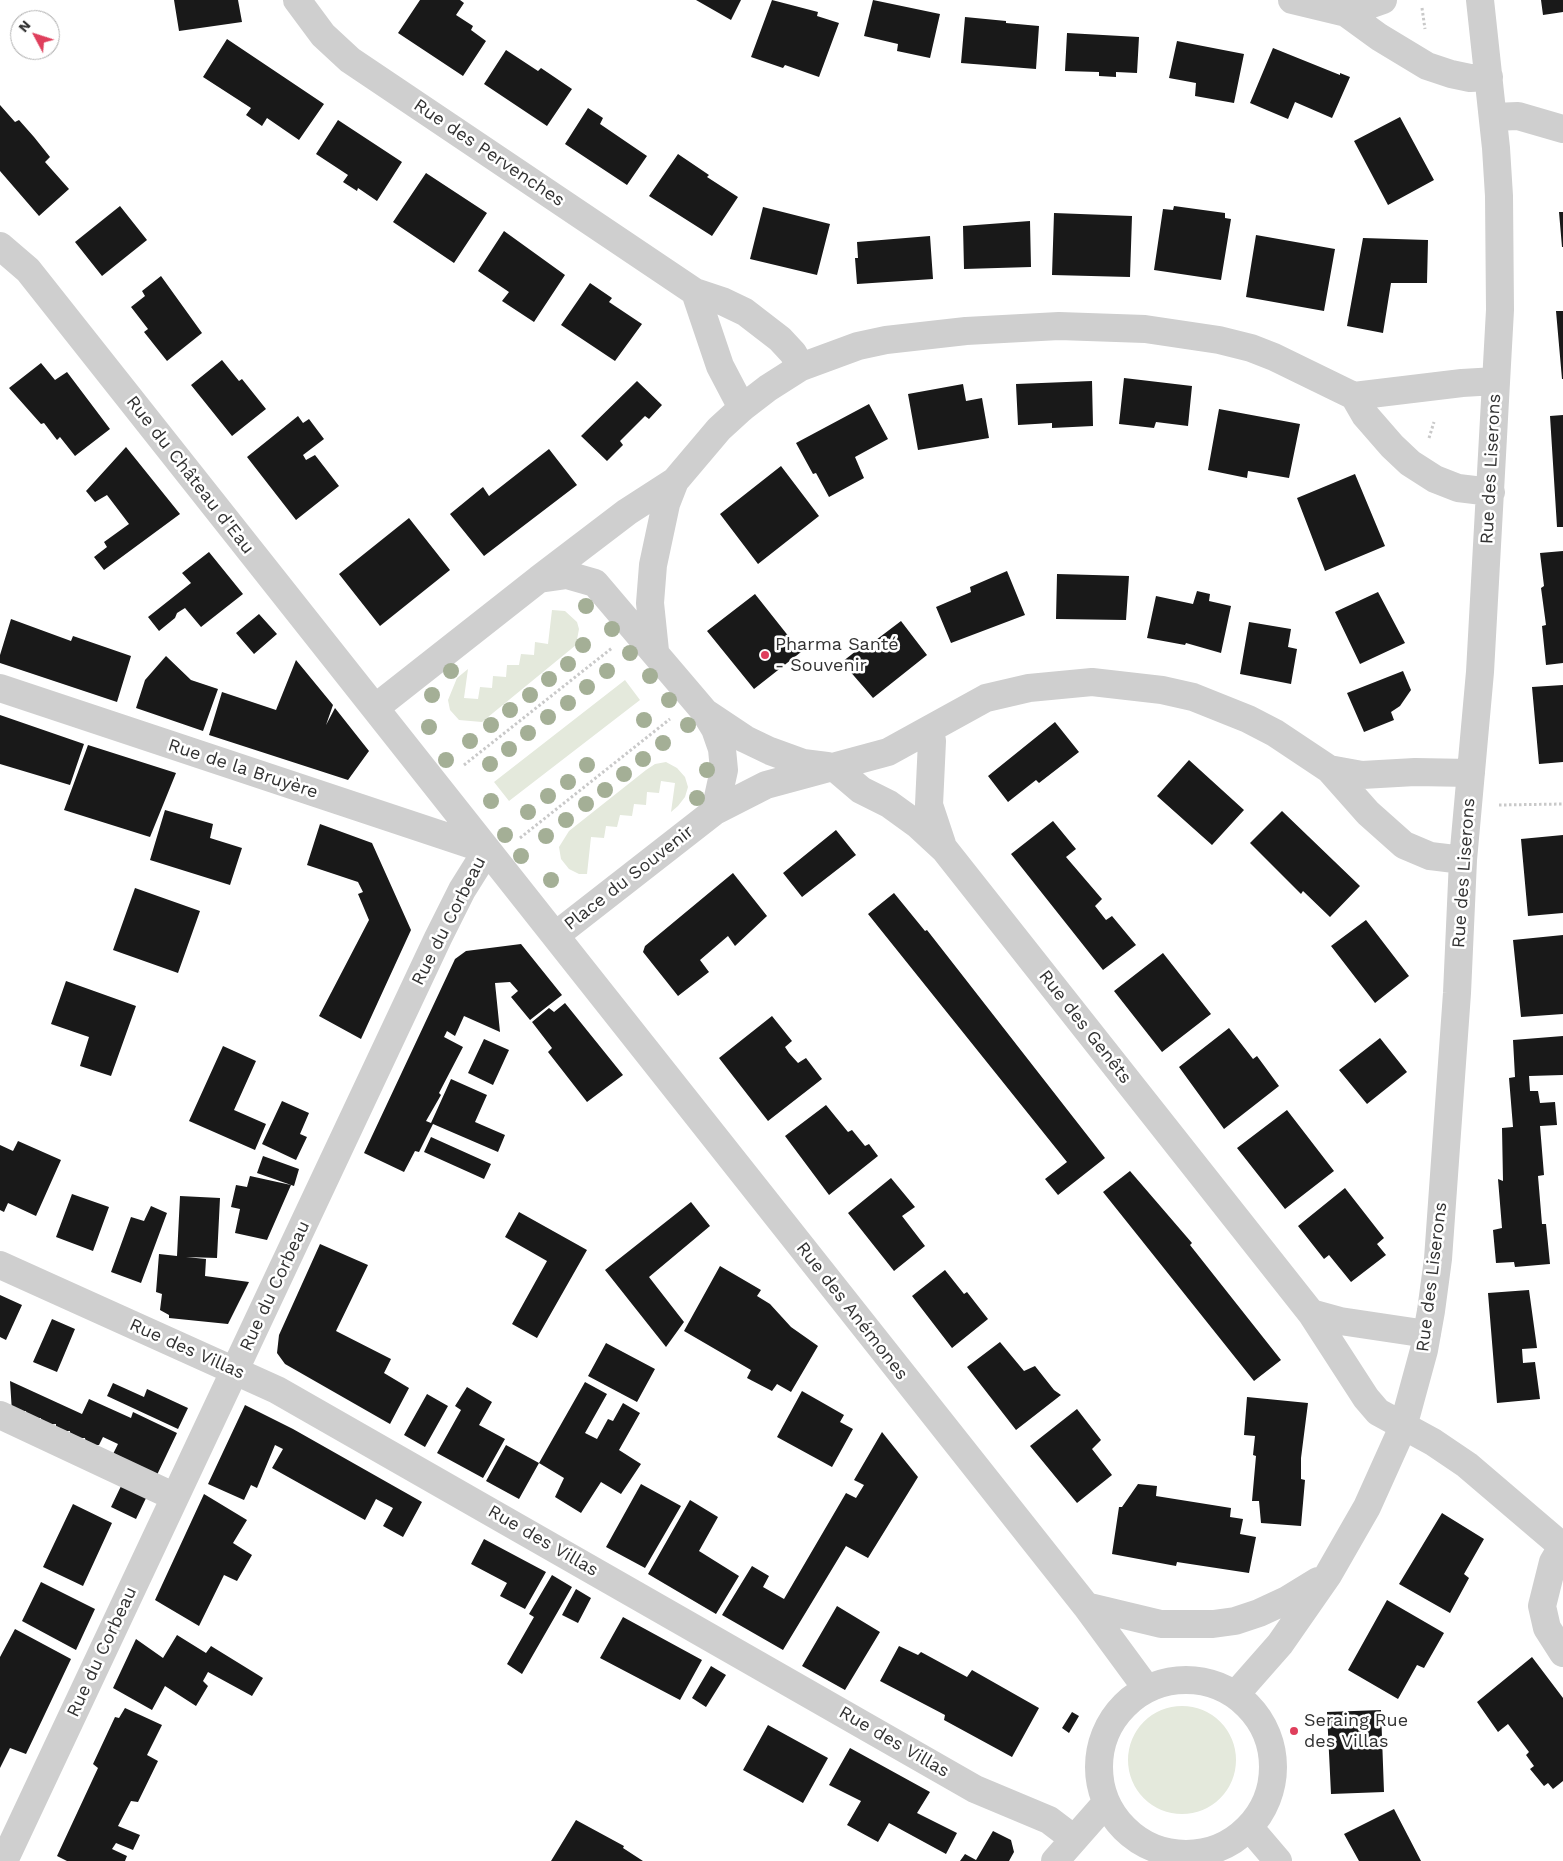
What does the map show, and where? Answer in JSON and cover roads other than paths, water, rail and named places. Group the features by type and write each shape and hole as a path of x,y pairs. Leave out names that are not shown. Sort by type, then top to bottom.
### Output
{"street":[{"name":"Rue des Pervenches","path":"297,0 323,35 350,60 695,292 722,301 751,316 780,339 793,353 801,367"},
{"path":"1292,0 1346,13 1427,66 1470,78 1489,77"},
{"path":"1346,13 1383,0"},
{"name":"Rue des Liserons","path":"1236,1694 1280,1644 1328,1575 1367,1507 1403,1426 1427,1334 1438,1249 1457,993 1463,860 1480,672 1500,310 1499,204 1494,117 1480,0"},
{"path":"1494,117 1518,116 1563,129"},
{"name":"Rue du Château d'Eau","path":"0,246 28,270 375,708"},
{"path":"695,292 720,366 742,408"},
{"path":"375,708 627,512 675,480 719,430 742,408 768,388 801,367 858,346 918,336 1006,328 1102,326 1193,335 1251,348 1274,357 1354,396 1377,430 1410,463 1435,479 1458,488 1491,492"},
{"path":"1354,396 1462,383 1496,381"},
{"path":"655,651 650,603 653,566 666,504 675,480"},
{"path":"539,579 567,575 596,583 704,711 715,729 722,749 724,770 716,811"},
{"path":"716,811 766,785 888,752 986,698 1006,692 1092,682 1169,692 1222,708 1275,733 1329,769 1368,813 1404,845 1430,856 1463,860"},
{"name":"Rue de la Bruyère","path":"0,688 486,850"},
{"name":"Place du Souvenir","path":"375,708 486,850 556,935 716,811"},
{"path":"704,711 738,735 770,751 803,762 834,767"},
{"path":"930,730 932,741 929,805 945,850"},
{"name":"Rue des Genêts","path":"834,767 846,780 918,825 945,850 1311,1313 1366,1398 1378,1412 1433,1442 1467,1464 1563,1545"},
{"path":"1329,769 1362,775 1415,772 1471,773"},
{"name":"Rue du Corbeau","path":"4,1861 438,938 462,890 486,850"},
{"name":"Rue des Anémones","path":"556,935 1086,1606 1147,1689"},
{"name":"Rue des Villas","path":"0,1265 277,1390 967,1784 1048,1820 1074,1839"},
{"path":"1311,1313 1340,1322 1427,1334"},
{"path":"0,1414 175,1497"},
{"path":"1563,1545 1553,1562 1542,1606 1547,1628 1563,1653"},
{"path":"1086,1606 1161,1624 1213,1624 1234,1621 1259,1613 1287,1600 1328,1575"},
{"path":"1177,1680 1208,1682 1236,1694 1258,1716 1271,1743 1274,1773 1266,1802 1249,1827 1226,1844 1199,1853 1171,1853 1144,1844 1122,1826 1106,1803 1099,1777 1100,1750 1109,1726 1125,1704 1147,1689 1177,1680"},
{"path":"1055,1861 1106,1803"},
{"path":"1249,1827 1277,1861"}],"place":[{"name":"Pharma Santé - Souvenir","path":"765,655"},
{"name":"Seraing Rue des Villas","path":"1294,1731"}]}
